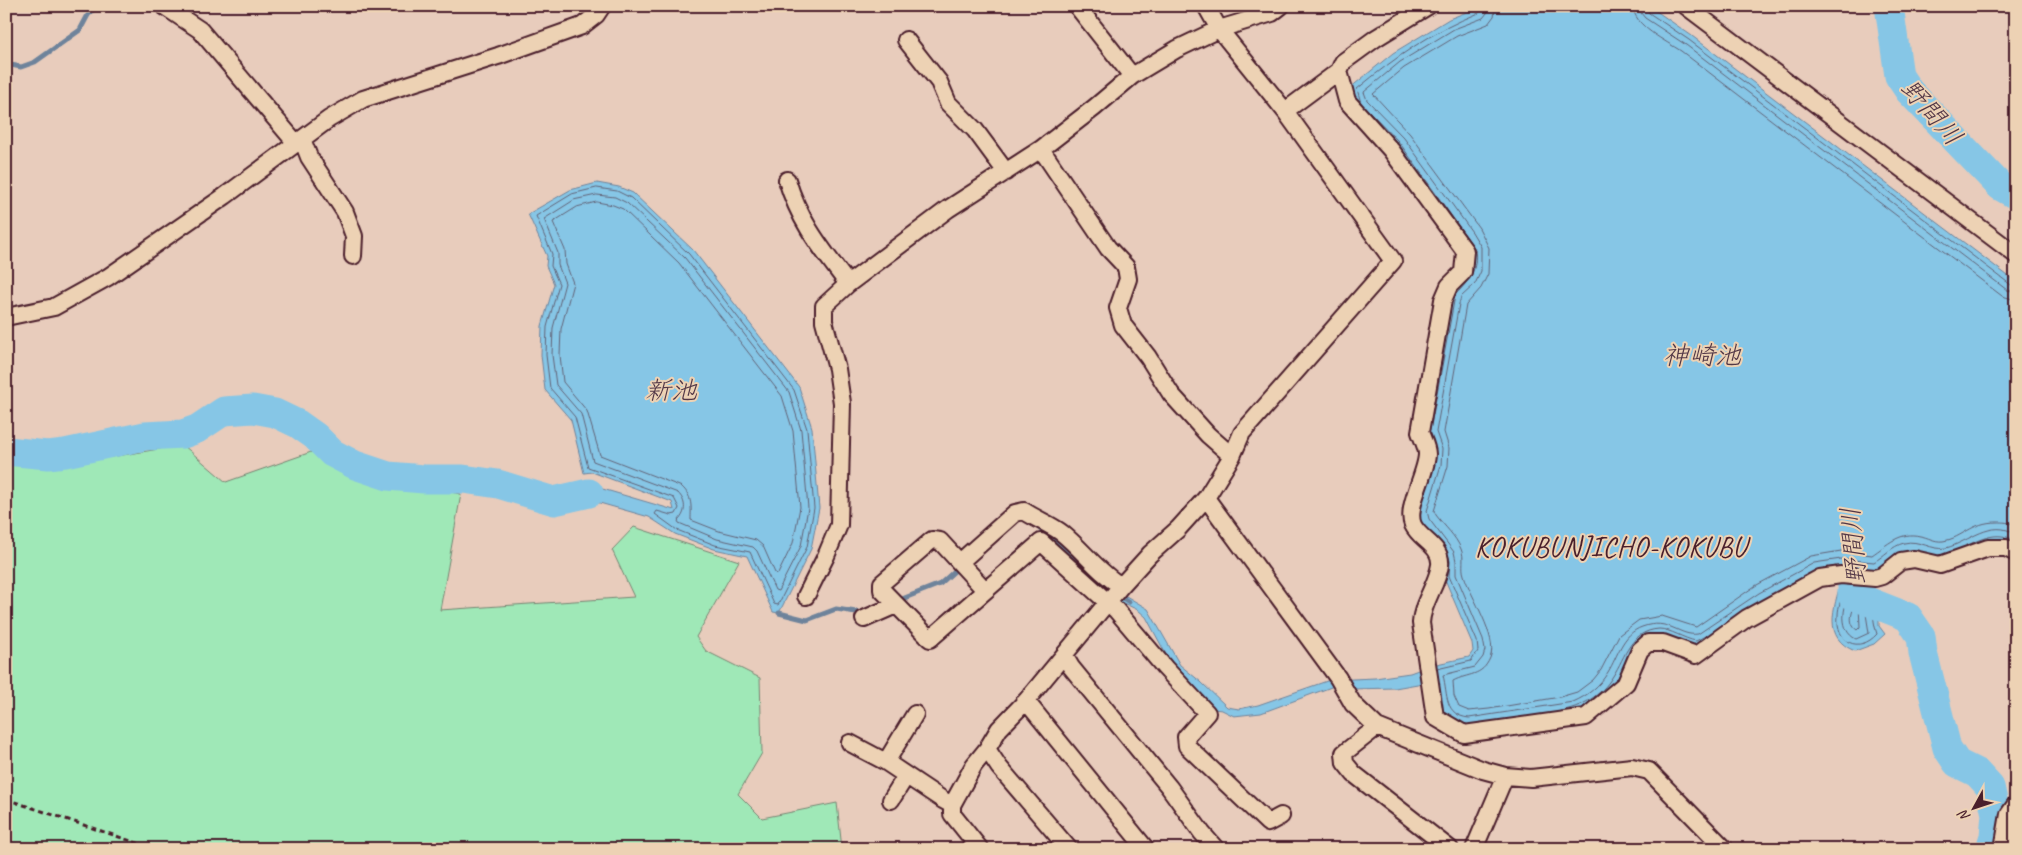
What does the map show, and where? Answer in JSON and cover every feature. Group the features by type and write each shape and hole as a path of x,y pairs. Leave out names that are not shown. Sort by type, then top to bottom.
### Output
{"street":[{"path":"164,6 200,30 299,141 345,212 354,236 353,256"},
{"path":"6,317 54,307 108,277 225,196 330,119 363,99 498,56 582,26 596,15 602,6"},
{"path":"1077,6 1132,76"},
{"path":"980,849 952,814 952,804 974,765 987,749 999,728 1026,701 1150,554 1178,529 1206,498 1232,456 1242,433 1393,261 1285,112 1220,29 1206,6"},
{"path":"806,596 839,526 842,403 837,368 824,321 824,306 848,284 948,209 1041,149 1132,76 1177,49 1220,29 1272,13 1281,6"},
{"path":"1428,6 1376,38 1342,62 1339,71 1347,101 1391,150 1465,250 1463,272 1449,286 1443,300 1420,432 1428,453 1412,513 1413,525 1440,558 1440,567 1421,612 1434,717 1464,734 1586,717 1626,683 1640,650 1648,643 1663,643 1696,655 1747,618 1820,578 1841,575 1868,578 1882,576 1901,561 1914,559 1940,565 1988,548 2006,548 2016,554"},
{"path":"1686,6 2016,254"},
{"path":"906,40 939,82 948,103 975,130 1006,172"},
{"path":"1285,112 1339,71"},
{"path":"1041,149 1108,248 1126,267 1128,279 1118,308 1123,325 1148,357 1171,394 1208,435 1232,456"},
{"path":"787,180 794,201 811,235 848,284"},
{"path":"1206,498 1341,684 1353,704 1377,727 1483,770 1504,776 1532,778 1632,767 1649,771 1725,849"},
{"path":"960,562 1015,512 1024,511 1061,532 1110,580 1115,594 1116,610 1171,675 1207,712 1186,737 1187,746 1268,823 1281,816"},
{"path":"986,590 940,541 932,540 882,583 882,590 930,639 1041,542 1115,594"},
{"path":"864,619 896,605"},
{"path":"1064,655 1071,667 1169,787 1216,849"},
{"path":"1026,701 1146,849"},
{"path":"886,762 915,714"},
{"path":"1377,727 1344,753 1345,763 1354,774 1450,849"},
{"path":"850,743 886,762 952,804"},
{"path":"987,749 999,767 1069,849"},
{"path":"891,800 906,776"},
{"path":"1474,849 1504,776"},
{"path":"2003,849 2008,814 2016,804"}],"path":[{"path":"6,799 155,849"}],"green space":[{"path":"183,445 226,482 314,451 349,474 461,494 440,610 634,597 612,550 634,527 739,561 696,637 706,651 760,678 762,753 738,794 762,818 837,803 842,849 6,849 6,459 63,465"}],"water":[{"name":"神崎池","path":"1482,6 1649,6 1692,36 2016,282 2016,547 1967,551 1879,573 1841,570 1696,646 1660,634 1646,637 1608,690 1576,713 1468,730 1447,722 1423,683 1395,688 1351,689 1334,686 1261,713 1234,716 1222,710 1213,709 1176,673 1146,617 1138,610 1119,601 1126,596 1148,609 1180,665 1227,707 1239,709 1258,705 1330,680 1375,678 1410,673 1432,665 1469,657 1473,651 1472,643 1444,577 1418,524 1424,434 1448,301 1471,266 1358,107 1350,88 1393,53 1449,19"},
{"name":"新池","path":"597,183 619,187 633,193 693,250 799,387 812,428 819,508 811,549 779,613 773,612 747,556 714,549 675,534 649,517 589,500 589,485 674,510 672,502 592,472 584,473 571,420 545,390 541,355 542,326 554,284 546,266 547,256 528,214 570,190"},
{"path":"1841,581 1864,583 1879,596 1879,626 1885,634 1874,644 1855,651 1838,638 1834,630 1834,612"}],"waterway":[{"path":"6,64 21,67 35,62 80,30 88,15 96,6"},
{"name":"野間川","path":"1889,6 1899,76 1909,91 2000,186 2016,195"},
{"path":"6,451 48,455 145,436 183,434 197,429 224,411 253,409 275,413 298,424 315,436 332,453 355,465 388,476 424,479 463,479 498,484 554,501 589,493"},
{"path":"1039,528 1110,590 1129,602"},
{"path":"897,601 940,584 960,566"},
{"name":"野間川","path":"1852,583 1852,595 1908,617 1921,636 1923,653 1947,748 1957,763 1977,773 1990,787 1996,814 1994,836 1990,849"},
{"path":"779,613 807,620 836,609 863,613"}],"district":[{"name":"KOKUBUNJICHO-KOKUBU","path":"1611,546"}]}
